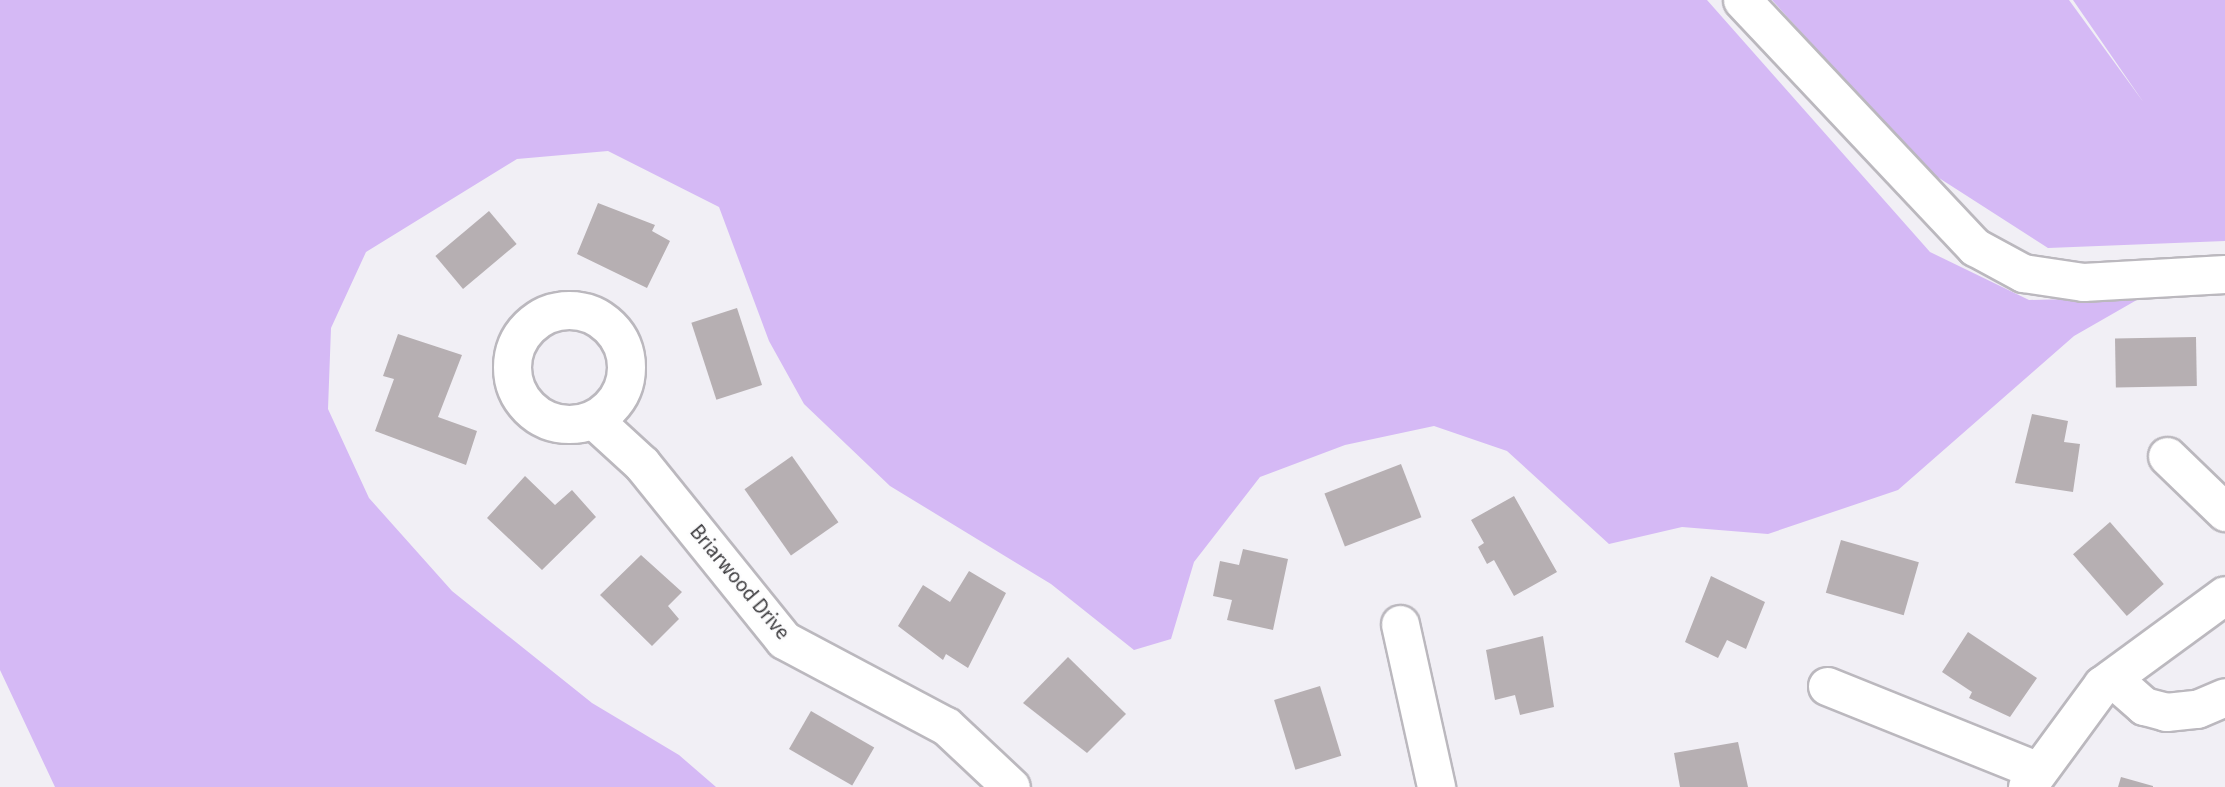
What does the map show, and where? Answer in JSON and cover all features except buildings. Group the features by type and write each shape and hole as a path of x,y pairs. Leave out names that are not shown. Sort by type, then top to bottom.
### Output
{"street":[{"path":"1742,0 1975,247 2023,273 2083,282 2225,274"},
{"name":"Briarwood Drive","path":"594,420 642,464 784,640 946,726 1011,787"},
{"path":"2167,456 2225,512"},
{"path":"1826,686 2032,779 2112,678 2225,595"},
{"path":"1400,624 1436,787"},
{"path":"2112,678 2144,706 2166,712 2197,709 2225,697"}],"shaded area":[{"path":"0,0 1707,0 1930,252 2029,300 2142,297 2074,336 1898,490 1768,534 1682,527 1609,544 1507,451 1434,426 1345,445 1260,477 1194,562 1171,639 1134,650 1051,584 890,486 804,404 769,341 719,207 608,151 517,159 366,252 331,328 328,409 369,498 452,591 592,703 679,755 716,787 55,787 0,670"},
{"path":"1772,0 2069,0 2144,103 2073,0 2225,0 2225,241 2048,248 1925,169"}]}
